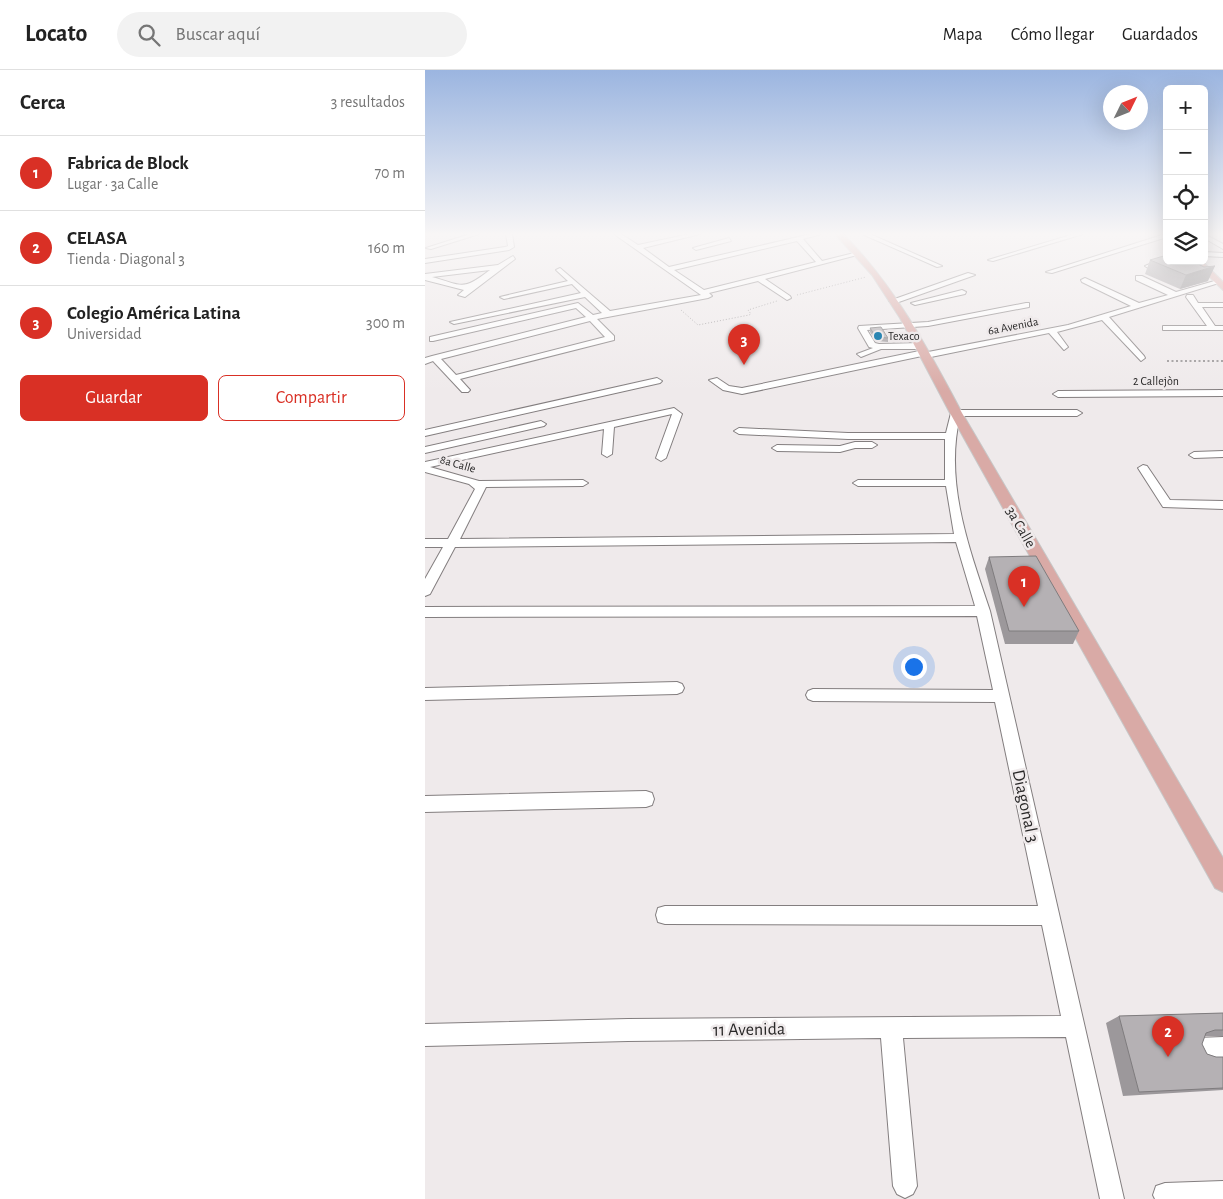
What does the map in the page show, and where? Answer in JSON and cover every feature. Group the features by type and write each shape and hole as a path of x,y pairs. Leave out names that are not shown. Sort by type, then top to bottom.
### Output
{"main road":[{"name":"3a Calle","path":"883,287 924,351 956,413 1223,880"}],"street":[{"path":"458,287 472,287"},
{"path":"463,296 472,287"},
{"path":"505,297 552,287"},
{"path":"578,287 608,314"},
{"path":"430,359 608,314 708,296 696,287"},
{"path":"704,292 727,287"},
{"path":"771,287 787,298"},
{"path":"895,304 940,287"},
{"path":"1099,287 1138,306"},
{"path":"1157,287 1175,295"},
{"name":"6a Avenida","path":"924,351 1051,330 1104,317 1203,287"},
{"path":"895,304 962,292"},
{"path":"453,322 587,294"},
{"path":"1190,297 1213,328"},
{"path":"433,340 577,305 611,338 453,378"},
{"path":"861,354 876,350 889,336 908,325 969,317 1027,305"},
{"path":"1196,305 1223,305"},
{"path":"1104,317 1141,358"},
{"path":"878,347 872,345 862,328 889,336 924,351"},
{"path":"1165,328 1223,328"},
{"path":"1051,330 1064,347"},
{"path":"713,380 726,388 742,391 924,351"},
{"path":"430,359 465,390"},
{"path":"425,433 657,381"},
{"name":"2 Callejòn","path":"1058,394 1223,393"},
{"path":"425,465 672,411 676,412 661,458"},
{"path":"956,413 1077,413"},
{"name":"Diagonal 3","path":"956,413 950,440 951,483 962,538 983,611 1112,1199"},
{"path":"425,450 541,424"},
{"path":"607,454 609,425"},
{"path":"739,431 950,440"},
{"path":"777,448 840,450 859,445 950,440"},
{"path":"1194,455 1223,454"},
{"path":"1143,468 1167,504 1223,505"},
{"name":"8a Calle","path":"425,469 479,486 583,483"},
{"path":"858,483 951,483"},
{"path":"425,591 479,486"},
{"path":"425,543 962,538"},
{"path":"425,612 983,611"},
{"path":"425,694 677,688"},
{"path":"813,695 1001,696"},
{"path":"425,804 645,799"},
{"path":"665,915 1050,916"},
{"name":"11 Avenida","path":"425,1035 627,1030 1074,1026"},
{"path":"891,1027 905,1186"},
{"path":"1197,1049 1223,1048"},
{"path":"1165,1195 1223,1193"}],"path":[{"path":"673,302 699,325 749,315 751,314 748,310 828,287"},
{"path":"1167,361 1223,361"}],"building":[{"path":"881,327 888,338 876,337 870,328"},
{"path":"1036,556 1079,631 1009,631 989,557"},
{"path":"1223,1013 1223,1030 1206,1033 1202,1044 1207,1054 1223,1057 1223,1088 1139,1092 1119,1016"}],"place":[{"name":"Texaco","path":"878,336"},
{"name":"Colegio América Latina","path":"744,365"},
{"name":"Fabrica de Block","path":"1024,607"},
{"name":"CELASA","path":"1168,1057"}]}
